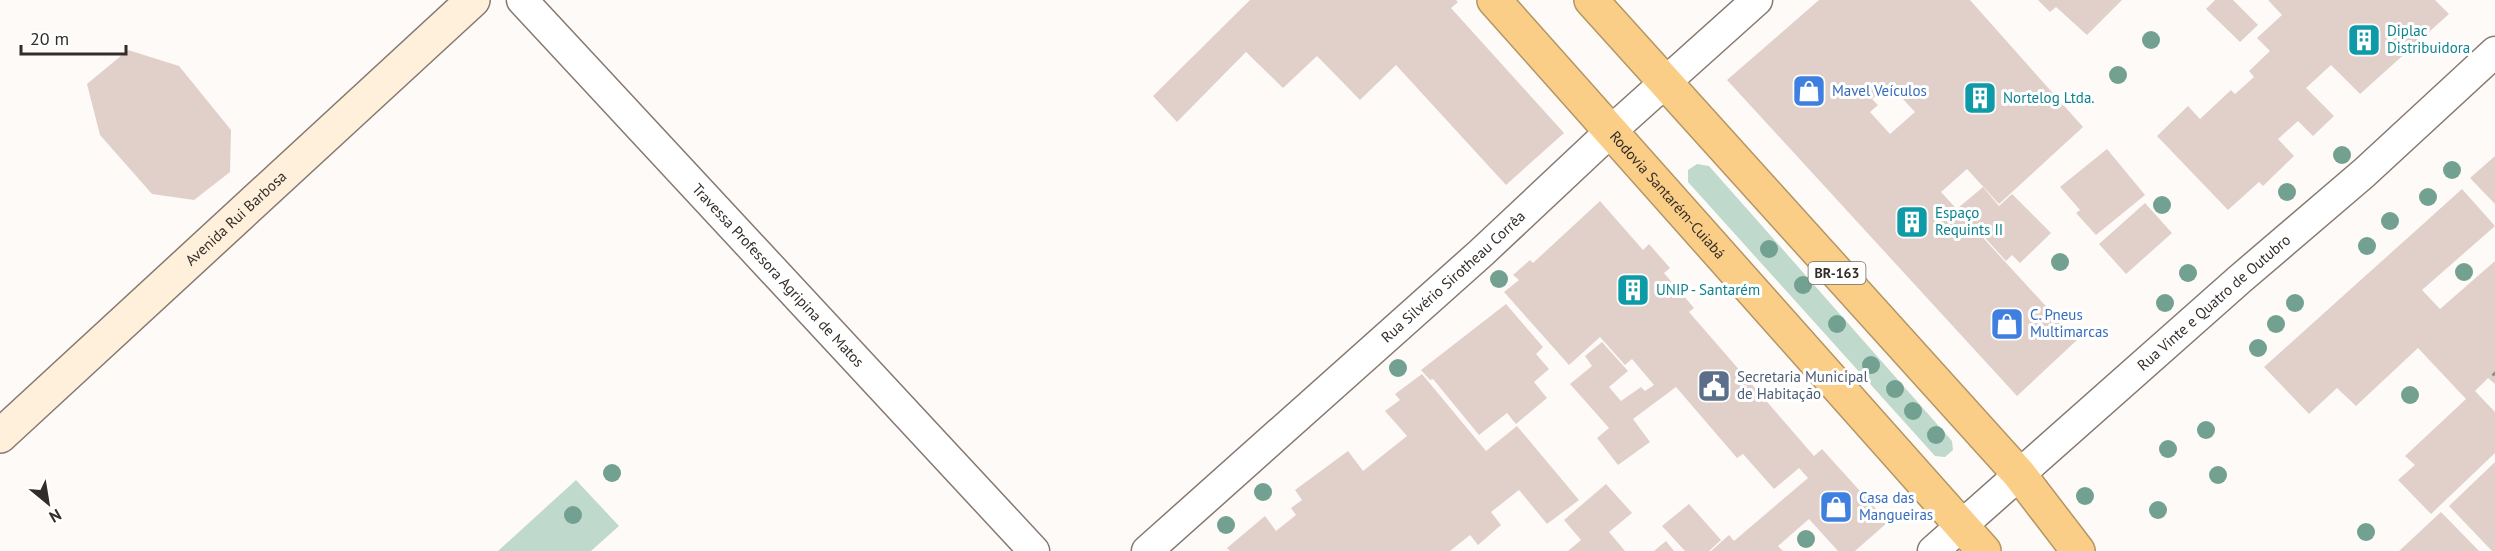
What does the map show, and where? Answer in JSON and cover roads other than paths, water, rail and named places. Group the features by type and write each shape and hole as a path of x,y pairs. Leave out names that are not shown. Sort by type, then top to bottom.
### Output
{"highway":[{"name":"Rodovia Santarém-Cuiabá","path":"1494,0 1984,551"},
{"name":"BR-163","path":"1591,0 2019,474 2078,551"}],"main road":[{"name":"Avenida Rui Barbosa","path":"0,436 472,0"}],"street":[{"name":"Travessa Professora Agripina de Matos","path":"522,0 1034,551"},
{"name":"Rua Silvério Sirotheau Corrêa","path":"1147,551 1481,253 1756,0"},
{"name":"Rua Vinte e Quatro de Outubro","path":"1933,551 2364,173 2495,52"}],"place":[{"name":"Diplac Distribuidora","path":"2364,40"},
{"name":"Mavel Veículos","path":"1809,91"},
{"name":"Nortelog Ltda.","path":"1980,98"},
{"name":"Espaço Requints II","path":"1912,222"},
{"name":"UNIP - Santarém","path":"1633,290"},
{"name":"C. Pneus Multimarcas","path":"2007,324"},
{"name":"Secretaria Municipal de Habitação","path":"1714,386"},
{"name":"Casa das Mangueiras","path":"1836,507"}]}
